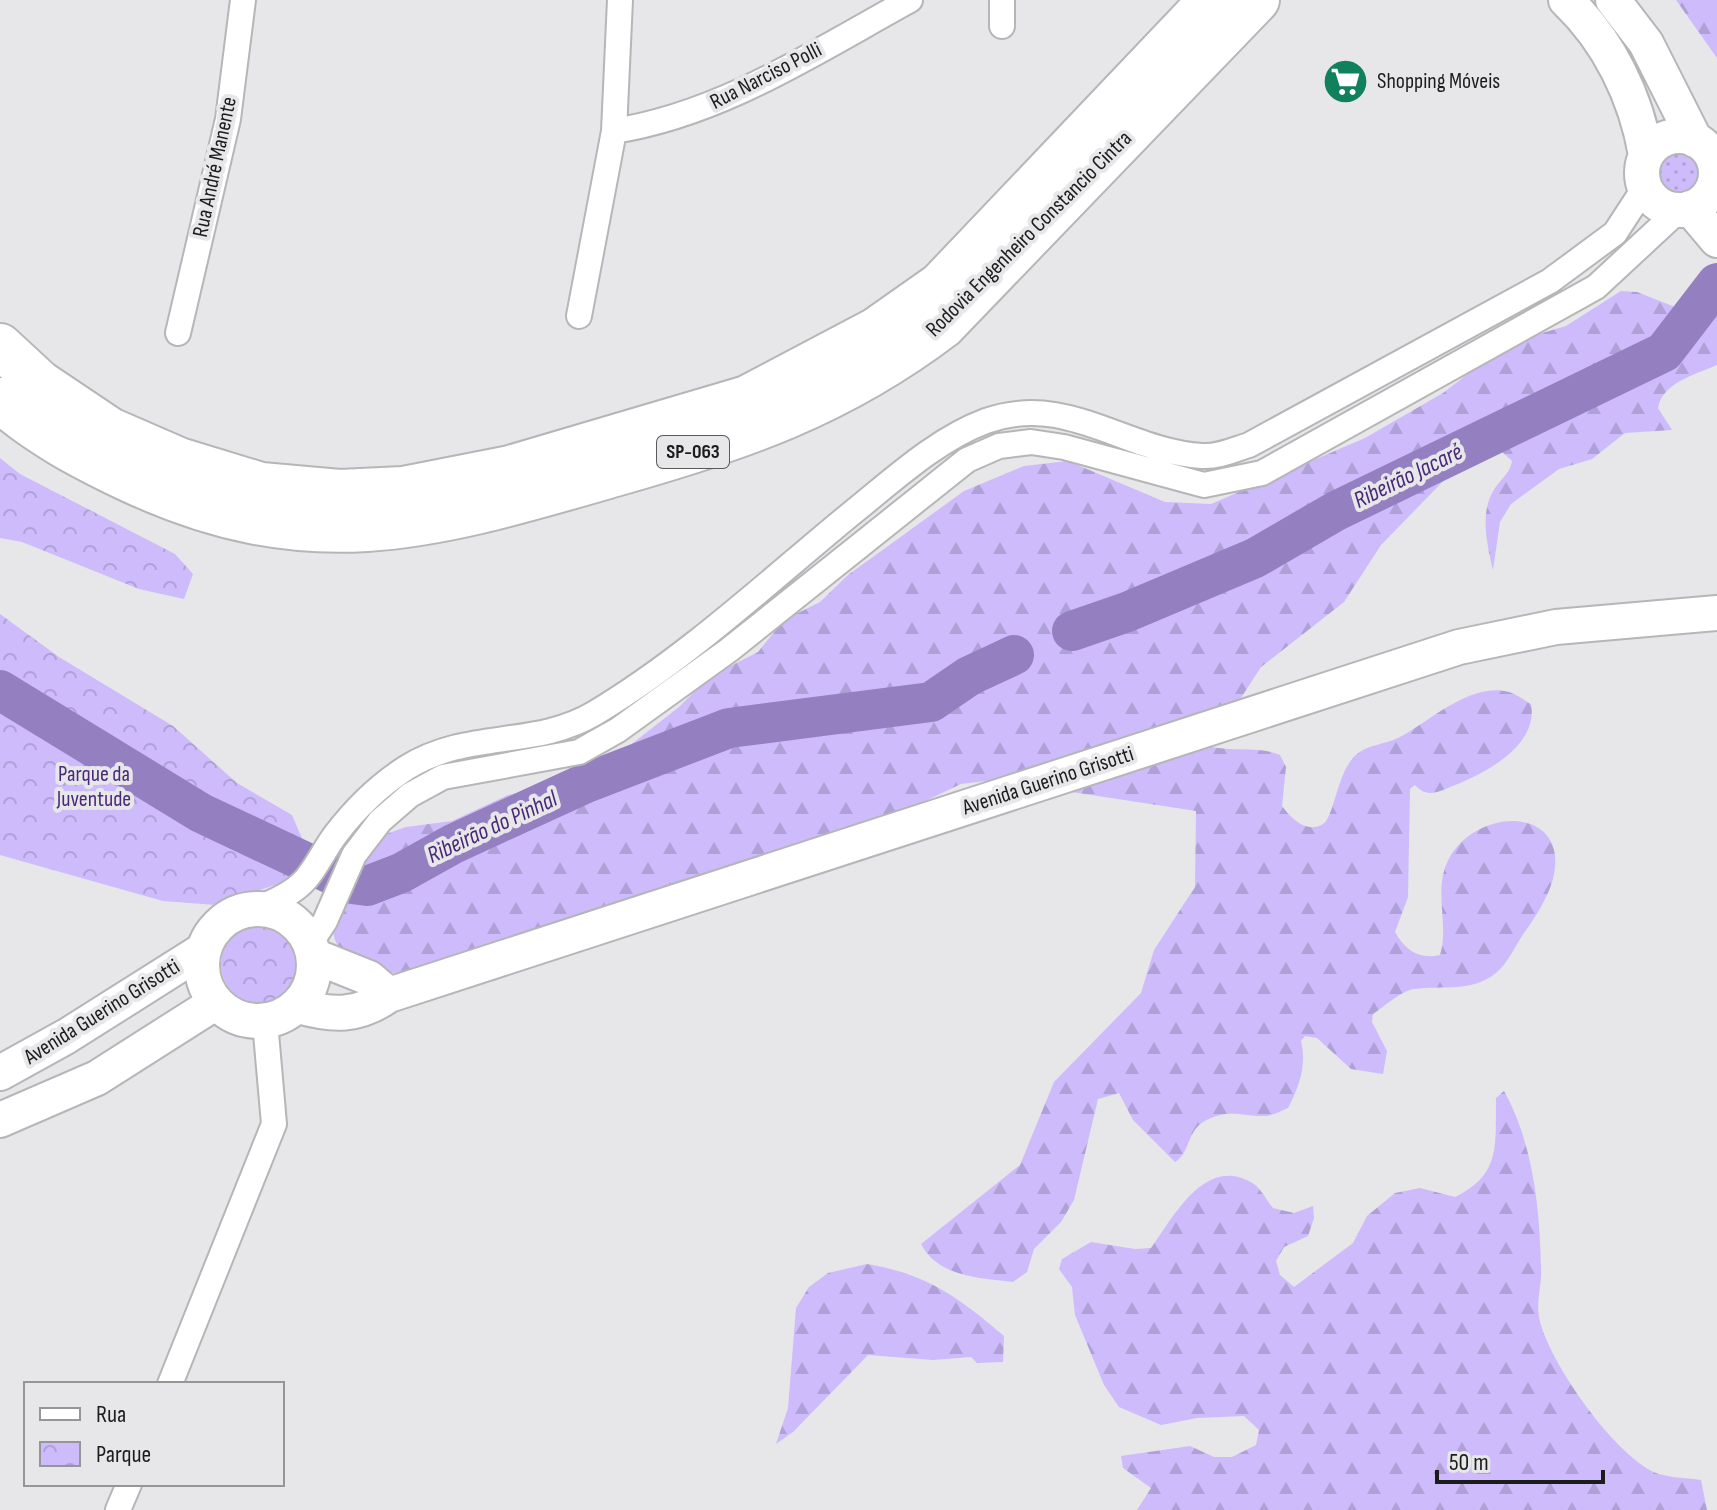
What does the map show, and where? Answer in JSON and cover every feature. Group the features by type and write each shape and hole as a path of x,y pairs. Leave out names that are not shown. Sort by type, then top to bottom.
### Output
{"highway":[{"name":"Rodovia Engenheiro Constancio Cintra","path":"0,346 40,383 110,430 179,460 261,485 340,492 403,489 510,468 747,398 876,330 940,285 1211,0"},
{"name":"Rodovia Engenheiro Constancio Cintra","path":"0,400 71,451 161,494 237,520 293,529 358,532 480,514 700,450 765,428 833,397 892,364 943,326 1257,0"}],"main road":[{"path":"1566,0 1611,53 1641,127 1646,171 1659,204 1684,209 1717,240"},
{"path":"1613,0 1646,43 1708,149 1716,176 1713,187 1708,196 1684,209"},
{"path":"1646,171 1662,139 1685,136 1708,149"},
{"name":"Avenida Guerino Grisotti","path":"298,1006 339,1015 375,1005 389,995 1459,647 1556,627 1717,613"},
{"path":"260,908 279,912 296,922 312,950 314,973 309,991 298,1006 283,1017 265,1022 238,1018 215,1003 201,969 203,950 211,932 224,919 242,910 260,908"},
{"name":"Avenida Guerino Grisotti","path":"0,1073 203,950"},
{"path":"312,950 369,978 389,995"},
{"name":"Avenida Guerino Grisotti","path":"0,1120 97,1078 215,1003"}],"street":[{"name":"Rua André Manente","path":"178,333 228,119 243,0"},
{"path":"579,316 614,131 620,0"},
{"name":"Rua Narciso Polli","path":"614,131 694,112 749,88 910,0"},
{"path":"1002,0 1002,26"},
{"path":"260,908 286,896 305,880 336,834 363,803 405,768 435,753 470,742 551,734 618,699 643,683 882,488 949,441 986,421 1024,413 1057,413 1133,441 1201,456 1222,454 1249,445 1560,275 1615,233 1646,171"},
{"path":"312,950 354,855 380,821 410,795 443,777 579,752 618,730 729,650 967,460 999,446 1031,442 1064,447 1204,485 1262,473 1596,287 1684,209"},
{"path":"171,1382 274,1124 265,1022"},
{"path":"118,1510 128,1486"}],"green space":[{"path":"1676,0 1717,0 1717,58"},
{"path":"1678,152 1694,158 1700,174 1694,190 1678,196 1662,190 1656,174 1662,158"},
{"path":"1621,291 1637,292 1675,307 1717,305 1717,365 1681,380 1661,399 1658,408 1672,430 1625,433 1592,459 1559,469 1511,504 1500,522 1493,570 1486,528 1487,507 1512,461 1500,450 1457,467 1381,545 1344,602 1261,667 1237,704 1200,742 1219,748 1260,750 1280,755 1286,767 1282,806 1305,826 1317,827 1327,819 1350,761 1361,751 1398,738 1451,705 1480,692 1495,690 1514,694 1531,704 1531,719 1526,733 1506,757 1477,775 1435,793 1428,793 1415,785 1410,789 1408,897 1395,932 1413,952 1426,956 1440,955 1443,943 1441,892 1445,867 1465,839 1482,828 1501,822 1519,821 1535,826 1548,836 1555,852 1554,874 1538,913 1496,973 1467,986 1409,990 1373,1014 1372,1022 1387,1051 1383,1074 1351,1069 1317,1038 1305,1036 1301,1041 1301,1076 1288,1108 1267,1116 1227,1114 1203,1122 1175,1162 1133,1120 1119,1093 1098,1099 1074,1200 1061,1222 1034,1249 1027,1272 1013,1282 961,1274 938,1263 921,1244 1020,1165 1054,1082 1141,993 1154,950 1195,887 1196,811 994,780 961,784 887,819 403,974 368,967 347,956 340,948 335,938 335,919 377,837 406,827 452,821 508,795 587,779 679,707 709,677 758,652 784,620 820,602 848,575 964,491 1024,466 1068,461 1165,502 1211,504 1365,438 1443,393 1491,356 1525,338 1566,326"},
{"path":"0,458 20,474 175,554 193,574 184,599 139,589 22,542 0,538"},
{"name":"Parque da Juventude","path":"0,614 59,657 173,726 237,783 292,815 304,843 292,879 216,905 163,901 0,855"},
{"path":"261,924 276,927 289,936 298,949 301,964 298,979 289,992 276,1001 261,1004 246,1001 233,992 224,979 221,964 224,949 233,936 246,927"},
{"path":"1504,1091 1522,1132 1533,1177 1540,1246 1538,1311 1555,1358 1586,1406 1624,1450 1659,1474 1701,1480 1707,1510 1137,1510 1151,1488 1123,1468 1121,1456 1190,1446 1214,1457 1232,1457 1256,1445 1259,1430 1244,1416 1197,1418 1161,1425 1119,1407 1104,1385 1075,1315 1072,1287 1059,1269 1062,1259 1091,1242 1135,1249 1151,1248 1193,1192 1221,1176 1237,1177 1257,1186 1273,1208 1294,1213 1313,1206 1314,1218 1308,1236 1284,1247 1276,1261 1280,1275 1294,1287 1353,1243 1367,1216 1395,1193 1420,1188 1455,1197 1481,1178 1493,1156 1496,1098"},
{"path":"867,1264 925,1281 972,1310 1004,1336 1003,1362 977,1363 971,1357 933,1360 868,1355 793,1432 776,1444 788,1408 796,1308 809,1287 828,1273"}],"waterway":[{"name":"Ribeirão Jacaré","path":"1072,631 1127,612 1255,558 1336,511 1664,352 1717,283"},
{"name":"Ribeirão do Pinhal","path":"0,690 201,813 352,884 367,886 401,873 453,844 586,783 729,728 931,702 969,676 1014,655"}],"place":[{"name":"Shopping Móveis","path":"1346,81"}]}
